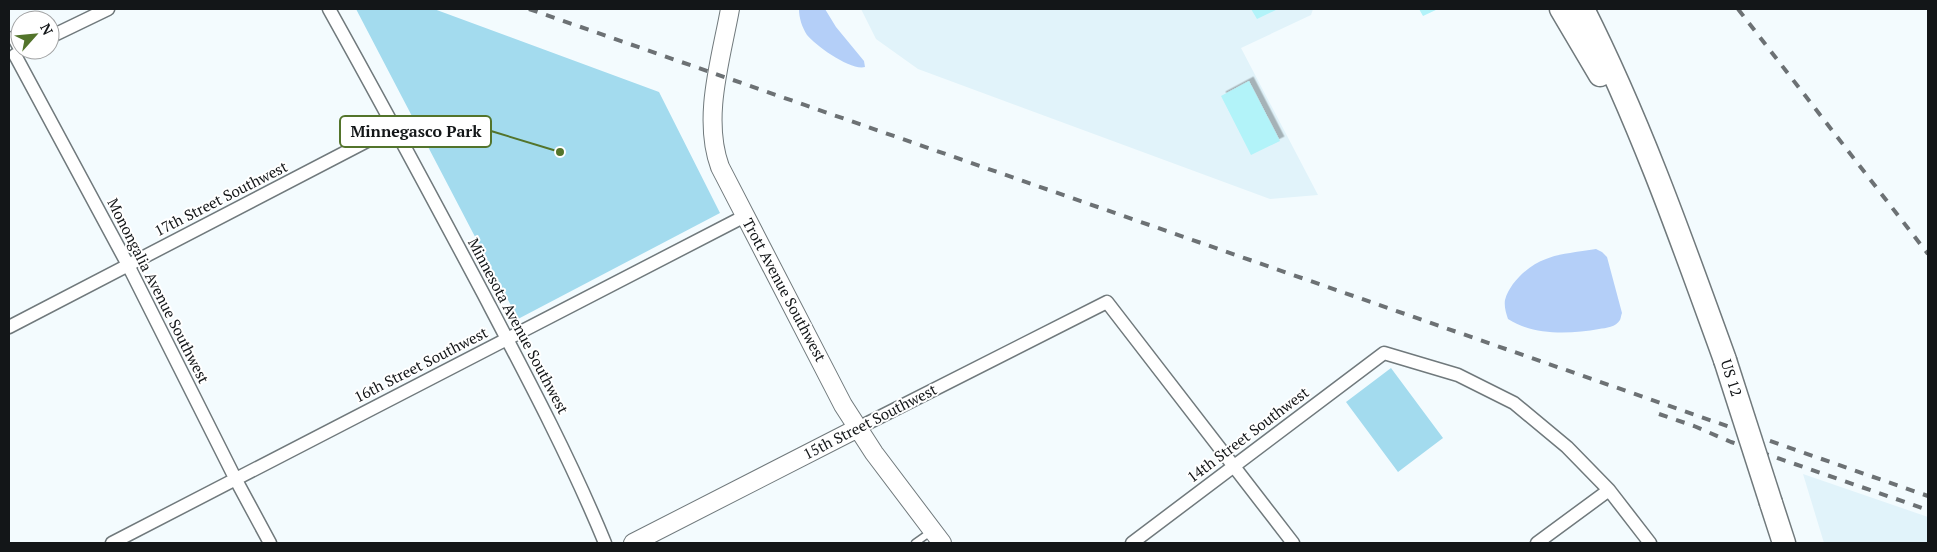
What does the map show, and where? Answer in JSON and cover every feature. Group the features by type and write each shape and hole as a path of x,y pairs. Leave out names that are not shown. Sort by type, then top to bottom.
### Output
{"highway":[{"name":"US 12","path":"1561,9 1608,90 1671,214"},
{"name":"US 12","path":"1583,9 1620,84 1671,214 1725,360 1784,543"}],"street":[{"path":"60,32 108,9"},
{"name":"Minnesota Avenue Southwest","path":"329,9 507,339 571,463 605,543"},
{"name":"Trott Avenue Southwest","path":"730,9 713,106 712,136 720,167 843,405 874,453 937,537"},
{"name":"Monongalia Avenue Southwest","path":"20,60 128,265 236,480 270,543"},
{"name":"17th Street Southwest","path":"9,327 394,127"},
{"name":"16th Street Southwest","path":"112,543 745,216"},
{"name":"15th Street Southwest","path":"633,543 1107,302 1234,467"},
{"name":"14th Street Southwest","path":"1132,543 1384,353 1458,375 1514,403 1567,447 1609,490"},
{"path":"1234,467 1293,543"},
{"path":"1537,543 1609,490 1650,543"}],"lane":[{"path":"915,543 937,537"}],"shaded area":[{"path":"356,9 434,9 659,92 720,213 518,319"},
{"path":"799,9 825,9 836,27 864,61 865,67 843,62 812,40 802,26"},
{"path":"861,9 1313,9 1311,15 1241,48 1318,195 1270,199 918,69 876,39"},
{"path":"1596,249 1607,257 1622,313 1620,320 1616,324 1608,328 1565,333 1541,331 1518,325 1508,319 1505,300 1508,293 1521,275 1533,265 1552,257"},
{"path":"1391,368 1443,438 1398,472 1346,402"},
{"path":"1803,474 1928,517 1928,543 1824,543"}],"building":[{"path":"1251,9 1278,9 1257,19"},
{"path":"1419,9 1438,9 1423,16"},
{"path":"1249,81 1280,141 1251,155 1221,96"}],"railway":[{"path":"529,9 1928,496"},
{"path":"1738,9 1928,254"},
{"path":"1659,414 1694,426 1731,442 1928,510"}],"place":[{"name":"Minnegasco Park","path":"560,152"}]}
